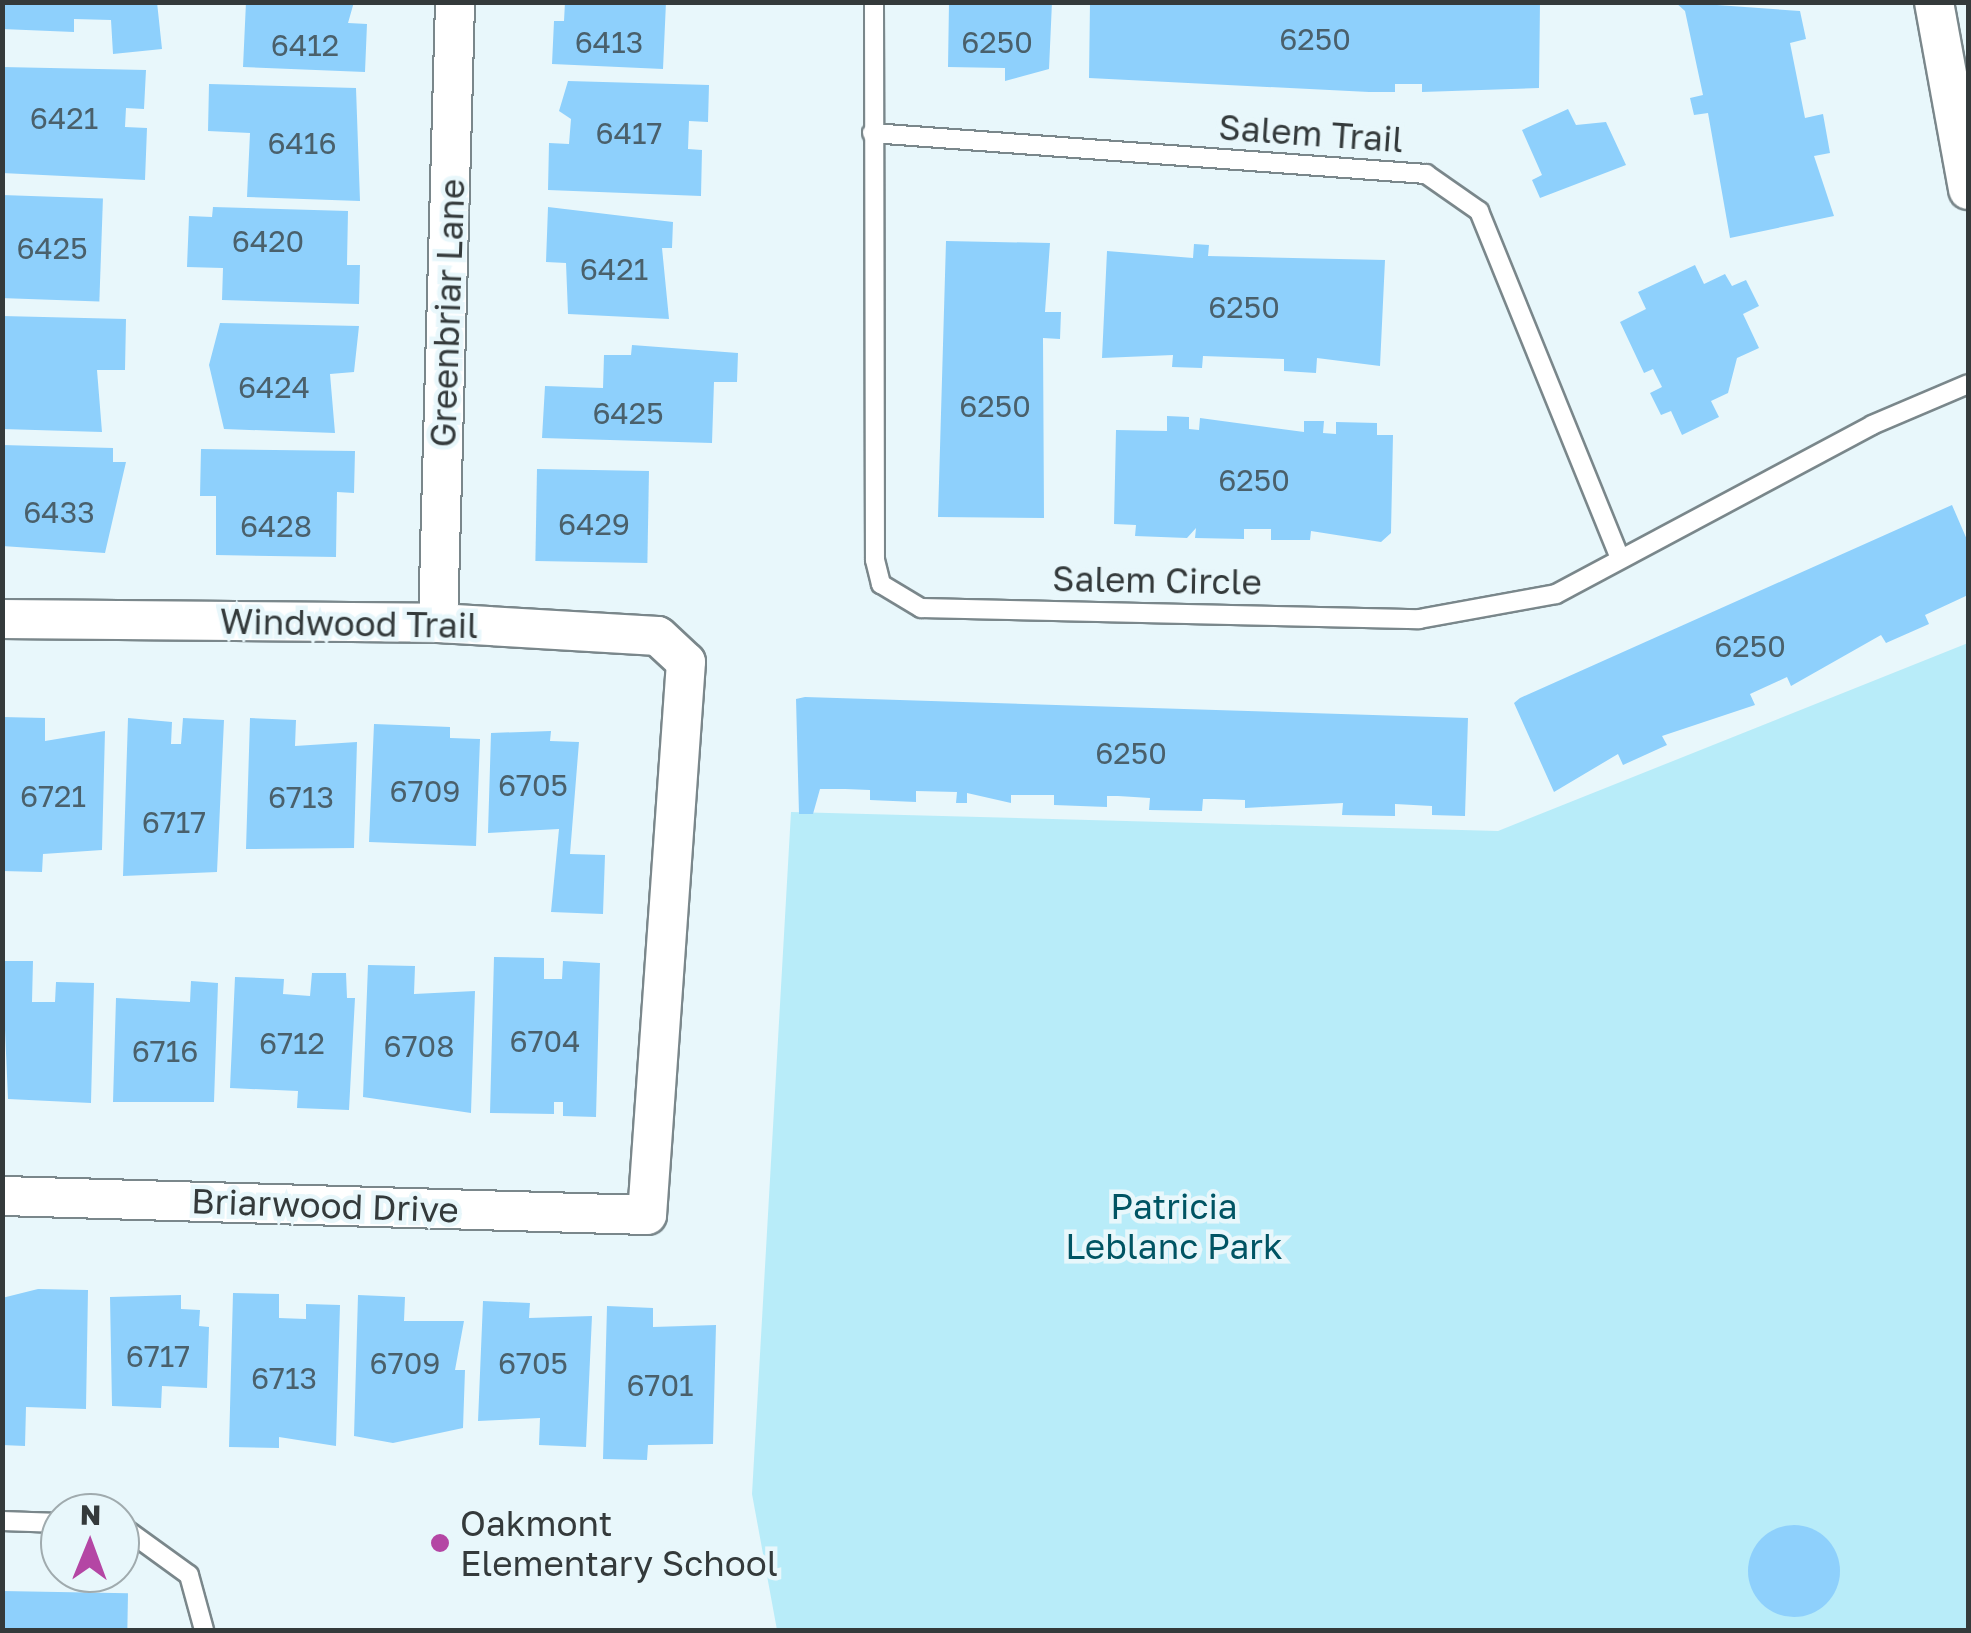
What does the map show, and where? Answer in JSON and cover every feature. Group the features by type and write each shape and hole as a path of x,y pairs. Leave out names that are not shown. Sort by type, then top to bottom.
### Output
{"street":[{"name":"Greenbriar Lane","path":"438,623 455,2"},
{"path":"1934,2 1968,190"},
{"name":"Windwood Trail","path":"2,619 438,623 658,636 686,662 646,1214"},
{"name":"Briarwood Drive","path":"2,1196 646,1214"}],"lane":[{"name":"Salem Circle","path":"874,2 875,560 881,584 921,608 1419,619 1556,594 1968,384"},
{"name":"Salem Trail","path":"872,133 1426,174 1479,212 1620,559"},
{"path":"2,1521 40,1522"},
{"path":"140,1539 189,1575 204,1630"}],"green space":[{"name":"Patricia Leblanc Park","path":"1968,643 1968,1630 777,1630 752,1494 791,812 1498,831"}],"building":[{"path":"2,2 157,2 162,49 113,54 111,20 74,19 74,32 2,29"},
{"path":"246,2 354,2 348,23 367,24 365,72 243,67"},
{"path":"565,2 666,2 663,69 552,64 554,21 564,21"},
{"path":"949,2 1052,2 1049,69 1005,81 1005,68 948,67"},
{"path":"1090,2 1540,2 1539,88 1422,92 1422,84 1395,84 1395,92 1369,92 1089,78"},
{"path":"1675,2 1800,11 1806,39 1790,43 1805,118 1823,114 1830,153 1814,156 1834,216 1730,238 1708,113 1694,115 1690,98 1703,95 1685,11"},
{"path":"2,67 146,70 144,109 126,108 125,127 147,128 145,180 2,173"},
{"path":"568,81 709,85 708,122 689,121 688,149 702,150 701,196 548,190 549,143 569,144 571,119 559,111"},
{"path":"209,84 356,88 360,201 247,197 250,133 208,131"},
{"path":"1568,109 1576,125 1606,122 1626,165 1540,198 1532,180 1542,175 1522,130"},
{"path":"2,195 103,199 99,301 2,298"},
{"path":"213,207 348,211 347,265 360,265 359,304 222,300 223,268 187,267 189,216 212,217"},
{"path":"548,207 673,222 672,248 662,248 669,319 568,314 566,263 546,262"},
{"path":"946,241 1050,243 1045,312 1061,312 1060,339 1043,338 1044,518 938,517"},
{"path":"1194,244 1209,245 1208,256 1385,260 1380,366 1317,358 1316,373 1284,371 1284,359 1203,356 1202,368 1172,367 1173,355 1102,358 1107,251 1193,258"},
{"path":"1695,265 1704,284 1725,274 1732,286 1746,280 1759,306 1743,314 1759,348 1737,358 1728,393 1711,401 1719,417 1682,435 1671,411 1661,415 1650,393 1662,387 1653,369 1644,373 1620,322 1646,309 1638,292"},
{"path":"2,316 126,319 125,370 97,370 102,432 2,429"},
{"path":"220,323 359,326 354,372 330,374 335,433 224,429 209,365"},
{"path":"632,345 738,353 737,382 714,382 712,443 542,438 545,386 603,388 604,355 631,355"},
{"path":"1167,416 1189,417 1189,429 1199,430 1200,418 1304,432 1304,421 1324,421 1323,433 1336,434 1336,422 1377,423 1377,435 1393,435 1391,533 1381,542 1311,531 1310,540 1271,540 1271,529 1244,529 1244,539 1195,538 1196,528 1187,538 1135,536 1136,525 1114,524 1116,430 1167,431"},
{"path":"2,445 113,448 113,462 126,462 105,553 2,546"},
{"path":"201,449 355,451 354,493 337,492 336,557 216,555 216,496 200,496"},
{"path":"537,469 649,471 647,563 535,561"},
{"path":"1952,505 1968,542 1968,595 1925,615 1929,624 1886,643 1881,635 1791,686 1787,677 1750,694 1755,705 1662,736 1667,745 1623,765 1618,754 1554,792 1514,703 1520,698"},
{"path":"796,699 1468,718 1465,816 1432,815 1432,806 1395,804 1395,816 1342,815 1343,803 1245,808 1245,800 1214,799 1203,799 1202,811 1149,810 1150,798 1118,796 1107,796 1107,807 1054,805 1054,795 1011,795 1011,803 967,793 967,803 956,803 957,792 916,791 916,802 870,800 870,790 845,789 820,789 813,814 799,814"},
{"path":"2,717 45,718 45,741 105,731 102,850 43,854 42,872 2,871"},
{"path":"128,718 172,722 171,744 181,744 183,718 224,720 217,872 123,876"},
{"path":"250,718 296,720 295,746 357,742 354,848 246,849"},
{"path":"374,724 450,727 450,738 480,739 476,846 369,842"},
{"path":"551,731 550,741 579,742 570,854 605,855 603,914 551,912 559,829 488,833 491,733"},
{"path":"494,957 544,958 544,979 562,979 563,961 600,963 596,1117 563,1116 563,1102 554,1102 554,1114 490,1113"},
{"path":"2,961 33,961 32,1002 55,1002 56,982 94,983 91,1103 8,1099"},
{"path":"368,965 415,966 414,994 475,991 471,1113 363,1097"},
{"path":"312,973 346,973 347,998 355,998 349,1110 297,1108 298,1091 230,1088 235,977 284,979 283,994 310,996"},
{"path":"191,981 218,983 214,1102 113,1102 116,998 190,1002"},
{"path":"38,1289 88,1290 86,1409 26,1407 25,1446 2,1445 2,1298"},
{"path":"233,1293 279,1294 279,1318 306,1319 306,1304 340,1305 336,1446 279,1437 279,1448 229,1447"},
{"path":"181,1295 181,1309 200,1310 199,1326 209,1327 207,1388 162,1386 161,1408 112,1406 110,1297"},
{"path":"358,1295 405,1297 404,1321 464,1321 455,1370 465,1370 463,1428 393,1443 354,1436"},
{"path":"483,1301 530,1303 529,1318 592,1316 586,1447 539,1445 540,1418 478,1421"},
{"path":"607,1306 653,1308 653,1327 716,1325 713,1444 648,1445 647,1460 603,1459"},
{"path":"1794,1525 1812,1528 1827,1538 1837,1553 1837,1589 1827,1604 1812,1614 1794,1617 1776,1614 1761,1604 1751,1589 1748,1571 1751,1553 1761,1538 1776,1528"},
{"path":"2,1591 128,1593 127,1630 2,1630"}],"place":[{"name":"Oakmont Elementary School","path":"440,1543"}]}
